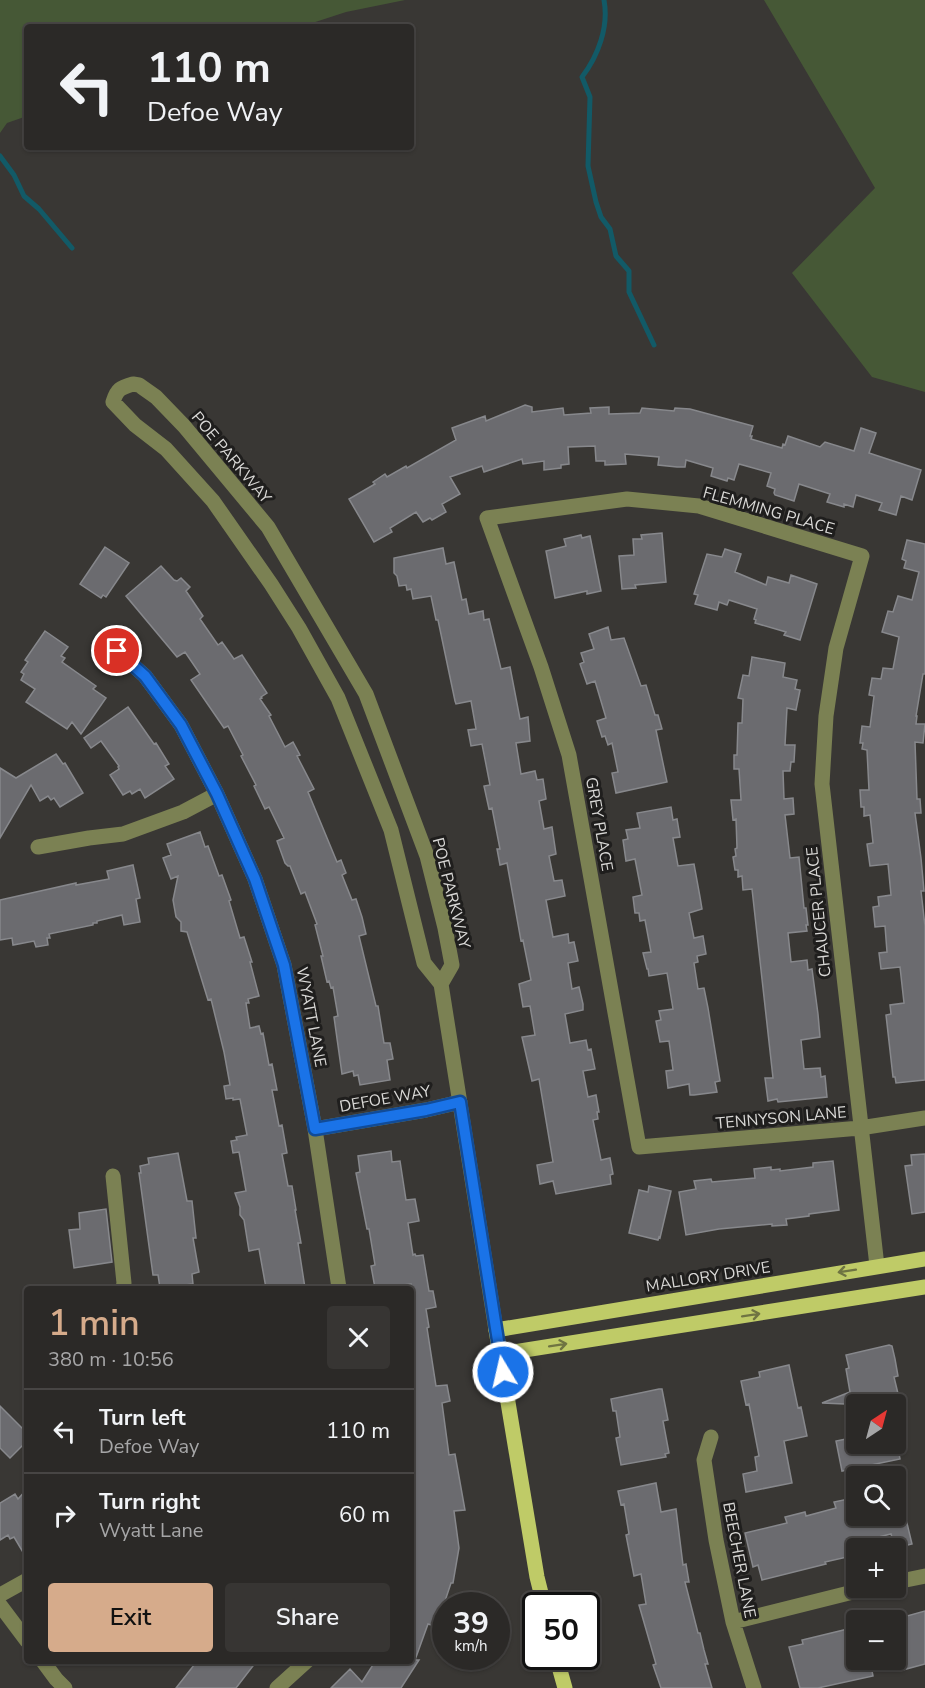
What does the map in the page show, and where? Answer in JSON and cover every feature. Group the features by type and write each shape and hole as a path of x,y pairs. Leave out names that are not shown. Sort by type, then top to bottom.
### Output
{"main road":[{"name":"MALLORY DRIVE","path":"496,1330 925,1259"},
{"path":"500,1354 925,1287"},
{"path":"496,1330 541,1592"},
{"path":"560,1670 565,1688"}],"street":[{"name":"POE PARKWAY","path":"133,384 156,397 184,426 268,527 366,694 428,856 446,928 452,965 441,984 424,963 391,830 338,698 305,638 271,584 213,501 166,449 135,425 113,402 117,391 122,387 133,384"},
{"name":"FLEMMING PLACE","path":"487,518 627,499 699,506 862,556"},
{"name":"GREY PLACE","path":"487,518 541,666 569,755 639,1147"},
{"name":"CHAUCER PLACE","path":"862,556 836,648 826,716 822,784 877,1266"},
{"name":"WYATT LANE","path":"117,651 145,676 181,725 217,794 255,879 284,965 315,1129 339,1286"},
{"path":"38,847 123,834 183,812 217,794"},
{"path":"441,984 496,1330"},
{"name":"DEFOE WAY","path":"315,1129 460,1102"},
{"name":"TENNYSON LANE","path":"639,1147 860,1128 925,1118"},
{"path":"113,1176 123,1286"},
{"name":"BEECHER LANE","path":"711,1437 704,1460 716,1540 733,1622 754,1688"},
{"path":"906,1580 925,1576"},
{"path":"0,1595 24,1582"},
{"path":"733,1622 846,1594"},
{"path":"0,1605 24,1637"},
{"path":"45,1664 65,1688"},
{"path":"277,1688 304,1664"}],"green space":[{"path":"0,0 405,0 346,12 309,24 24,24 24,117 7,123 0,133"},
{"path":"764,0 925,0 925,392 872,377 792,273 875,188"}],"building":[{"path":"525,405 532,407 532,412 563,408 564,415 591,413 590,408 609,407 609,414 640,413 642,408 674,411 675,408 690,409 753,426 751,439 782,448 788,436 820,447 825,442 854,451 861,428 876,433 869,453 921,470 912,500 901,496 896,515 879,510 882,503 856,495 853,507 827,502 830,494 799,484 794,501 775,495 775,489 767,486 771,473 739,464 734,480 728,478 727,481 711,476 713,468 686,460 685,467 677,467 658,465 659,457 625,454 626,464 605,465 605,461 596,461 595,446 568,447 569,464 561,465 561,468 544,470 544,461 523,464 522,459 484,472 482,466 450,477 460,494 442,504 446,512 423,522 416,512 390,528 392,532 374,542 349,499 375,484 373,482 385,474 387,477 406,466 407,468 456,440 452,428 485,416 486,421"},
{"path":"662,533 666,582 635,585 636,588 622,589 619,556 634,555 633,539 642,539 641,535"},
{"path":"581,535 582,538 590,536 601,591 587,594 587,591 555,598 546,551 566,546 564,539"},
{"path":"907,540 925,544 925,674 923,674 916,724 925,724 923,743 915,742 917,799 920,799 921,813 915,813 924,891 921,891 925,926 925,1080 896,1083 893,1077 886,1015 891,1014 890,1005 904,1003 900,967 881,969 879,953 887,952 885,926 875,927 873,907 879,906 878,897 891,895 888,864 870,866 867,844 873,843 870,815 864,816 860,790 869,790 867,750 862,749 863,743 860,743 862,726 870,727 874,696 869,695 872,678 881,679 883,668 893,669 899,637 882,632 888,611 893,612 898,596 912,600 919,572 904,568 906,561 902,559"},
{"path":"105,547 129,563 106,597 103,595 101,598 80,584"},
{"path":"443,548 446,564 454,562 462,600 466,599 469,614 483,611 484,620 489,619 501,669 510,667 520,719 528,717 530,741 516,743 521,774 535,771 537,780 543,779 546,799 539,801 544,829 552,827 556,854 549,856 554,881 562,880 565,896 546,900 553,937 568,934 569,943 574,942 578,961 568,963 572,989 579,987 583,1004 583,1010 565,1014 570,1043 586,1040 588,1050 591,1049 595,1069 583,1071 588,1097 596,1095 599,1112 597,1112 598,1119 593,1120 601,1160 610,1158 613,1174 610,1175 611,1184 556,1194 553,1181 540,1184 537,1165 553,1162 539,1079 532,1081 522,1037 535,1035 530,1006 523,1007 519,984 531,980 523,940 521,941 507,863 500,865 497,849 500,849 492,808 489,809 484,786 490,785 482,744 471,746 468,730 476,729 471,701 456,704 431,596 413,599 411,589 407,590 406,585 399,586 394,573 394,558"},
{"path":"725,549 741,554 735,572 766,585 768,577 789,583 791,575 817,584 800,640 784,635 786,632 755,623 757,609 729,600 727,605 719,602 717,610 695,604 698,595 694,594 707,554 722,557"},
{"path":"161,566 174,580 181,578 190,587 186,591 203,616 200,619 218,645 222,642 234,659 242,655 267,693 260,699 271,715 269,716 285,747 293,742 300,755 297,756 314,789 308,792 337,862 341,860 346,873 342,875 352,900 356,899 362,917 366,934 359,936 376,1006 378,1006 384,1043 390,1043 393,1059 387,1060 390,1080 360,1085 358,1075 354,1076 353,1071 342,1074 334,1017 338,1016 333,987 331,988 329,981 327,982 315,925 317,924 305,892 301,894 277,841 284,838 269,807 265,809 241,756 243,755 228,726 224,728 191,680 200,674 185,652 177,657 126,596"},
{"path":"608,627 611,640 624,638 641,686 646,685 655,715 658,715 662,729 656,730 667,782 616,793 612,773 618,772 612,743 608,745 605,736 602,737 597,721 606,718 595,681 587,684 580,664 584,662 581,653 594,649 589,634"},
{"path":"45,631 68,647 61,656 65,658 62,662 96,686 93,689 106,698 81,734 72,722 67,729 26,702 35,689 21,680 24,674 21,672 28,662 25,660"},
{"path":"752,657 785,663 783,677 797,680 795,689 800,690 796,710 787,708 785,745 795,745 794,762 791,762 790,771 783,771 784,799 793,798 794,814 785,815 790,858 799,857 808,925 806,925 807,931 788,933 791,962 807,960 808,970 812,969 818,1014 820,1037 801,1040 804,1069 820,1068 821,1077 825,1076 827,1097 768,1101 765,1078 773,1078 752,889 743,890 742,876 738,877 733,857 736,856 735,849 737,848 736,819 733,820 731,800 741,800 739,769 734,769 738,723 742,723 743,699 738,698 743,675 749,676"},
{"path":"128,707 154,744 156,743 169,764 165,766 174,779 145,798 140,789 132,794 130,791 123,795 110,775 119,769 119,766 101,741 91,748 84,738"},
{"path":"56,754 63,764 65,763 83,793 60,807 54,798 51,800 48,796 40,801 31,785 0,838 0,768 16,778"},
{"path":"671,807 673,820 677,819 680,837 673,838 678,866 694,864 700,897 702,909 689,913 694,938 703,936 706,954 697,956 698,962 694,963 698,989 704,988 720,1081 715,1082 717,1092 694,1095 690,1095 689,1084 668,1088 666,1071 673,1070 669,1041 660,1042 656,1021 661,1020 659,1011 673,1009 667,973 649,976 643,953 651,952 645,920 640,921 639,913 635,913 633,897 642,895 635,859 626,861 623,840 628,839 626,830 640,828 637,813"},
{"path":"200,832 219,876 222,875 240,938 244,937 252,962 250,962 259,996 248,999 249,1003 246,1003 250,1028 259,1026 261,1034 263,1033 269,1065 272,1064 277,1090 272,1090 287,1153 282,1154 288,1186 292,1186 305,1286 266,1286 259,1249 249,1251 244,1220 240,1215 235,1193 246,1191 239,1152 233,1153 231,1141 237,1140 236,1137 247,1135 240,1099 226,1099 224,1086 230,1085 224,1052 211,999 208,1000 187,932 181,931 181,922 176,917 173,900 178,876 171,879 163,858 171,855 167,844"},
{"path":"133,865 140,898 136,899 140,922 124,925 122,915 97,921 93,925 49,934 48,945 36,947 34,941 13,945 12,938 0,940 0,900 76,883 76,885 109,879 107,871"},
{"path":"391,1151 392,1162 400,1161 406,1200 415,1199 419,1221 408,1223 413,1255 423,1255 429,1291 433,1291 436,1307 426,1309 429,1327 427,1328 436,1386 447,1385 450,1401 442,1403 449,1455 455,1454 465,1510 454,1511 459,1548 453,1583 448,1592 432,1592 432,1625 428,1624 415,1660 419,1660 401,1688 331,1688 350,1669 362,1682 373,1664 414,1664 414,1286 411,1284 375,1286 371,1266 375,1265 356,1173 360,1172 358,1156"},
{"path":"178,1153 187,1201 192,1201 196,1238 193,1238 199,1272 192,1274 193,1284 160,1286 158,1275 153,1275 139,1173 141,1173 140,1166 149,1164 148,1158"},
{"path":"925,1154 925,1212 912,1214 905,1166 912,1165 911,1155"},
{"path":"833,1161 839,1210 786,1219 787,1225 772,1226 772,1224 719,1229 686,1235 679,1192 696,1189 694,1181 711,1179 712,1182 755,1178 754,1169 771,1167 771,1170 780,1169 780,1171 813,1167 813,1163"},
{"path":"649,1186 671,1191 658,1240 629,1233 639,1190 648,1192"},
{"path":"106,1209 112,1262 74,1268 69,1230 80,1229 79,1213"},
{"path":"892,1346 898,1376 894,1377 898,1394 846,1394 846,1406 845,1404 822,1403 850,1392 846,1355"},
{"path":"789,1365 798,1408 801,1407 807,1436 784,1441 792,1483 746,1492 743,1474 757,1471 755,1457 759,1456 749,1404 746,1405 741,1381 760,1377 759,1372"},
{"path":"662,1389 668,1420 663,1421 669,1453 665,1454 666,1457 621,1465 616,1438 620,1437 616,1411 613,1411 611,1399"},
{"path":"0,1406 24,1430 24,1444 10,1458 0,1448"},
{"path":"846,1439 846,1454 899,1454 900,1459 866,1466 846,1466 846,1470 842,1471 836,1441"},
{"path":"656,1483 661,1512 676,1509 683,1565 686,1564 689,1582 685,1582 708,1664 705,1664 712,1688 661,1688 653,1665 656,1664 639,1605 646,1604 641,1574 634,1576 626,1535 629,1534 624,1504 621,1505 618,1491"},
{"path":"24,1492 24,1554 14,1537 10,1539 8,1535 0,1540 0,1503 15,1494 18,1499"},
{"path":"846,1499 846,1526 906,1526 906,1519 912,1544 906,1545 906,1538 892,1538 891,1534 874,1538 846,1538 846,1557 762,1580 758,1565 753,1567 745,1533 787,1523 785,1517 805,1512 806,1516 836,1508 834,1502"},
{"path":"925,1611 925,1664 906,1669 906,1616"},
{"path":"846,1629 846,1670 876,1670 872,1671 873,1676 818,1688 800,1688 789,1647 803,1644 802,1640"},
{"path":"195,1664 250,1664 253,1666 236,1688 176,1688"}],"waterway":[{"path":"604,0 605,20 601,41 582,77 590,97 588,166 601,217 610,229 616,256 629,271 629,292 654,345"},
{"path":"0,156 14,175 24,196 39,209 72,248"}],"route":[{"path":"117,651 145,676 181,725 217,794 255,879 284,965 315,1129 460,1102 503,1372"}]}
